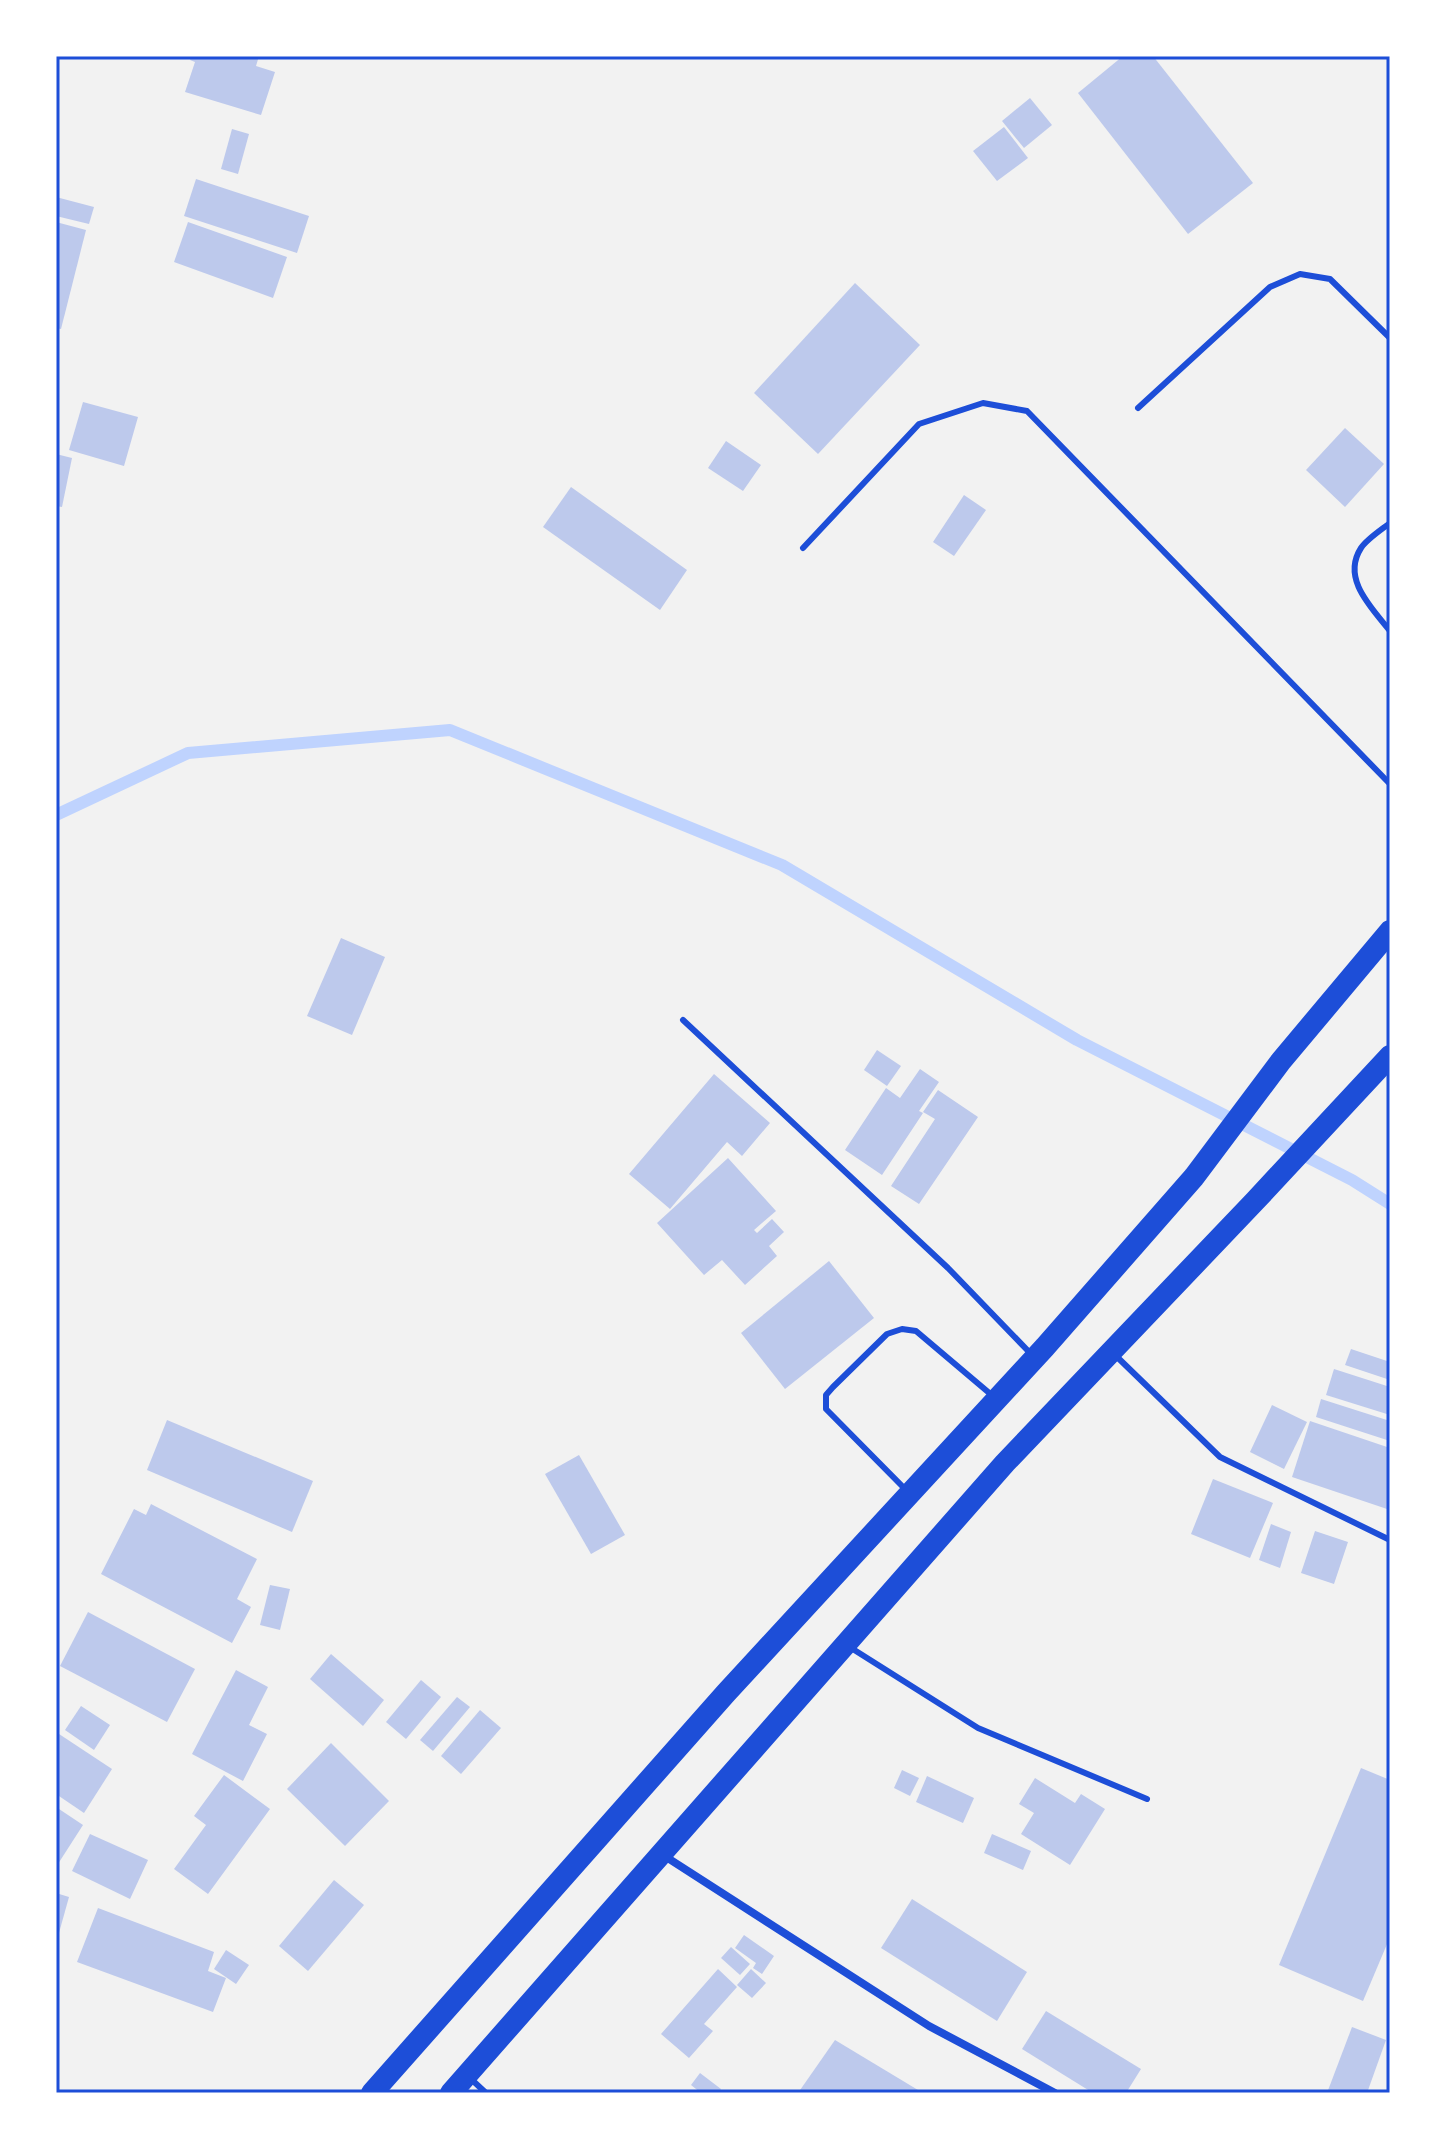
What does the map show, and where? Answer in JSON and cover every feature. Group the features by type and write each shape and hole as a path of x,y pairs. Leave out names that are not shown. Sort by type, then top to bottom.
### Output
{"highway":[{"path":"372,2093 726,1693 1035,1357 1194,1177 1281,1061 1390,931"},
{"path":"451,2093 1005,1463 1390,1056"}],"street":[{"path":"660,1853 929,2026 1055,2093"}],"lane":[{"path":"1138,408 1270,287 1300,274 1330,279 1390,338"},
{"path":"803,548 919,424 983,403 1027,411 1390,784"},
{"path":"1390,523 1361,547 1355,567 1357,588 1390,631"},
{"path":"683,1020 948,1268 1035,1357"},
{"path":"910,1494 826,1409 826,1395 833,1387 887,1334 902,1329 916,1331 996,1400"},
{"path":"1112,1352 1220,1457 1390,1540"},
{"path":"845,1644 978,1728 1147,1799"},
{"path":"467,2074 486,2093"}],"building":[{"path":"192,56 259,56 256,66 275,72 261,115 185,92 195,62 190,60"},
{"path":"1123,56 1153,56 1253,183 1188,234 1078,93"},
{"path":"1030,98 1052,125 1024,148 1002,121"},
{"path":"1004,127 1028,158 997,181 973,151"},
{"path":"232,129 249,134 238,174 221,169"},
{"path":"196,179 309,216 297,253 184,216"},
{"path":"56,197 94,207 89,224 56,216"},
{"path":"56,222 86,230 61,329 56,328"},
{"path":"188,222 287,257 273,298 174,262"},
{"path":"855,283 920,345 818,454 754,393"},
{"path":"83,402 138,417 124,466 69,450"},
{"path":"1345,428 1384,464 1345,507 1306,470"},
{"path":"726,441 761,465 743,491 708,468"},
{"path":"56,454 72,458 62,507 56,506"},
{"path":"571,487 687,570 660,610 543,527"},
{"path":"964,495 986,510 954,556 933,542"},
{"path":"341,938 385,957 352,1035 307,1016"},
{"path":"877,1050 901,1066 887,1086 864,1070"},
{"path":"920,1069 939,1082 919,1111 923,1113 882,1175 845,1150 886,1088 900,1098"},
{"path":"714,1074 770,1123 742,1156 727,1142 670,1209 629,1174"},
{"path":"938,1090 978,1117 919,1204 891,1186 935,1119 923,1112"},
{"path":"728,1158 776,1211 754,1230 757,1233 772,1219 784,1232 769,1246 777,1256 745,1285 722,1260 704,1275 657,1223"},
{"path":"829,1261 874,1318 785,1389 741,1333"},
{"path":"1351,1349 1390,1362 1390,1380 1345,1365"},
{"path":"1334,1369 1390,1387 1390,1415 1326,1395"},
{"path":"1321,1399 1390,1421 1390,1441 1316,1417"},
{"path":"1272,1405 1307,1422 1284,1469 1250,1452"},
{"path":"167,1420 313,1481 292,1532 147,1470"},
{"path":"1310,1421 1390,1448 1390,1510 1292,1477"},
{"path":"579,1455 625,1535 591,1554 545,1474"},
{"path":"1213,1479 1273,1503 1250,1558 1191,1534"},
{"path":"151,1504 257,1559 237,1599 251,1607 232,1643 101,1574 134,1509 146,1515"},
{"path":"1271,1524 1291,1532 1280,1568 1259,1560"},
{"path":"1315,1531 1348,1542 1334,1584 1301,1573"},
{"path":"270,1585 290,1589 280,1630 260,1625"},
{"path":"88,1612 195,1669 167,1722 60,1666"},
{"path":"331,1654 384,1700 363,1726 310,1679"},
{"path":"236,1670 268,1687 249,1725 267,1734 243,1781 192,1754"},
{"path":"421,1680 441,1697 406,1739 386,1722"},
{"path":"457,1697 470,1707 433,1751 420,1740"},
{"path":"81,1706 110,1725 94,1750 65,1730"},
{"path":"480,1710 501,1728 461,1774 441,1756"},
{"path":"56,1732 112,1769 84,1813 56,1794"},
{"path":"331,1743 389,1801 345,1846 287,1789"},
{"path":"1361,1768 1390,1780 1390,1937 1363,2001 1279,1965"},
{"path":"902,1770 919,1778 910,1796 894,1788"},
{"path":"224,1775 270,1809 208,1894 174,1869 206,1825 194,1816"},
{"path":"927,1776 974,1798 963,1823 916,1802"},
{"path":"1035,1778 1075,1803 1081,1794 1105,1809 1070,1865 1021,1834 1034,1813 1019,1804"},
{"path":"56,1807 83,1825 56,1867"},
{"path":"90,1834 148,1860 130,1899 72,1871"},
{"path":"992,1834 1031,1851 1023,1870 984,1853"},
{"path":"334,1880 364,1905 308,1971 279,1946"},
{"path":"56,1893 69,1897 57,1940 56,1939"},
{"path":"912,1899 1027,1972 997,2021 881,1948"},
{"path":"98,1908 214,1952 208,1971 226,1978 213,2012 77,1962"},
{"path":"744,1935 774,1956 762,1974 753,1968 756,1963 735,1948"},
{"path":"731,1947 750,1964 740,1975 721,1958"},
{"path":"226,1950 249,1965 236,1984 214,1969"},
{"path":"718,1969 737,1987 704,2024 713,2031 689,2058 661,2034"},
{"path":"751,1969 766,1983 752,1998 737,1985"},
{"path":"1046,2011 1141,2069 1126,2093 1093,2093 1022,2049"},
{"path":"1352,2027 1386,2040 1367,2093 1327,2093"},
{"path":"835,2040 923,2093 798,2093"},
{"path":"700,2073 721,2089 718,2093 701,2093 691,2085"}],"waterway":[{"path":"56,815 188,753 450,730 782,865 1077,1040 1352,1180 1390,1204"}]}
